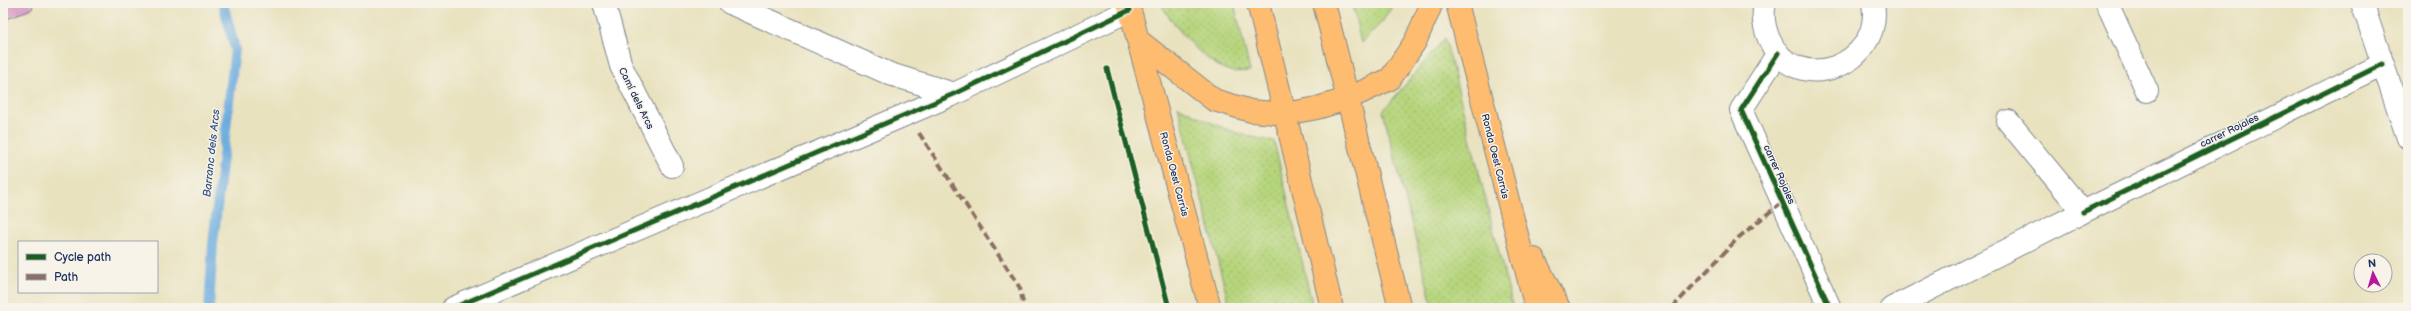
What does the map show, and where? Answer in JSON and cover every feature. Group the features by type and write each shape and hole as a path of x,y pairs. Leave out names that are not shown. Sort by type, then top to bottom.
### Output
{"main road":[{"path":"1258,3 1332,308"},
{"path":"1324,3 1400,308"},
{"path":"1139,41 1214,100 1250,111 1285,114 1317,108 1347,99 1390,79 1415,42 1432,3"},
{"name":"Ronda Oest Carrús","path":"1457,3 1536,308"},
{"name":"Ronda Oest Carrús","path":"1129,6 1210,308"},
{"path":"1509,206 1552,299 1559,308"}],"street":[{"name":"Camí dels Arcs","path":"604,3 621,66 672,166"},
{"path":"730,3 890,74 954,94"},
{"path":"1765,3 1763,11 1765,29 1772,47 1786,61 1803,69 1822,71 1841,66 1857,56 1868,40 1874,22 1873,3"},
{"path":"2107,3 2148,92"},
{"path":"2362,3 2408,138"},
{"path":"453,308 954,94 1129,6"},
{"name":"carrer Rojales","path":"1778,53 1741,110 1830,308"},
{"name":"carrer Rojales","path":"1892,308 2383,64"},
{"path":"2008,121 2083,212"}],"green space":[{"path":"1160,3 1234,3 1250,71 1234,72 1223,69 1202,54 1182,34"},
{"path":"1352,3 1394,3 1383,21 1361,43"},
{"path":"1445,38 1513,308 1433,308 1383,111"},
{"path":"1178,106 1236,133 1274,141 1313,308 1230,308"}],"building":[{"path":"3,3 31,3 33,9 3,20"}],"waterway":[{"name":"Barranc dels Arcs","path":"209,308 213,244 235,49 223,3"}],"marked path":[{"path":"919,133 1020,288 1024,308"},
{"path":"1672,308 1738,238 1782,202"}],"cycle path":[{"path":"453,308 954,94 1130,10"},
{"path":"1778,53 1741,110 1830,308"},
{"path":"2083,212 2383,64"},
{"path":"1107,69 1169,308"}]}
